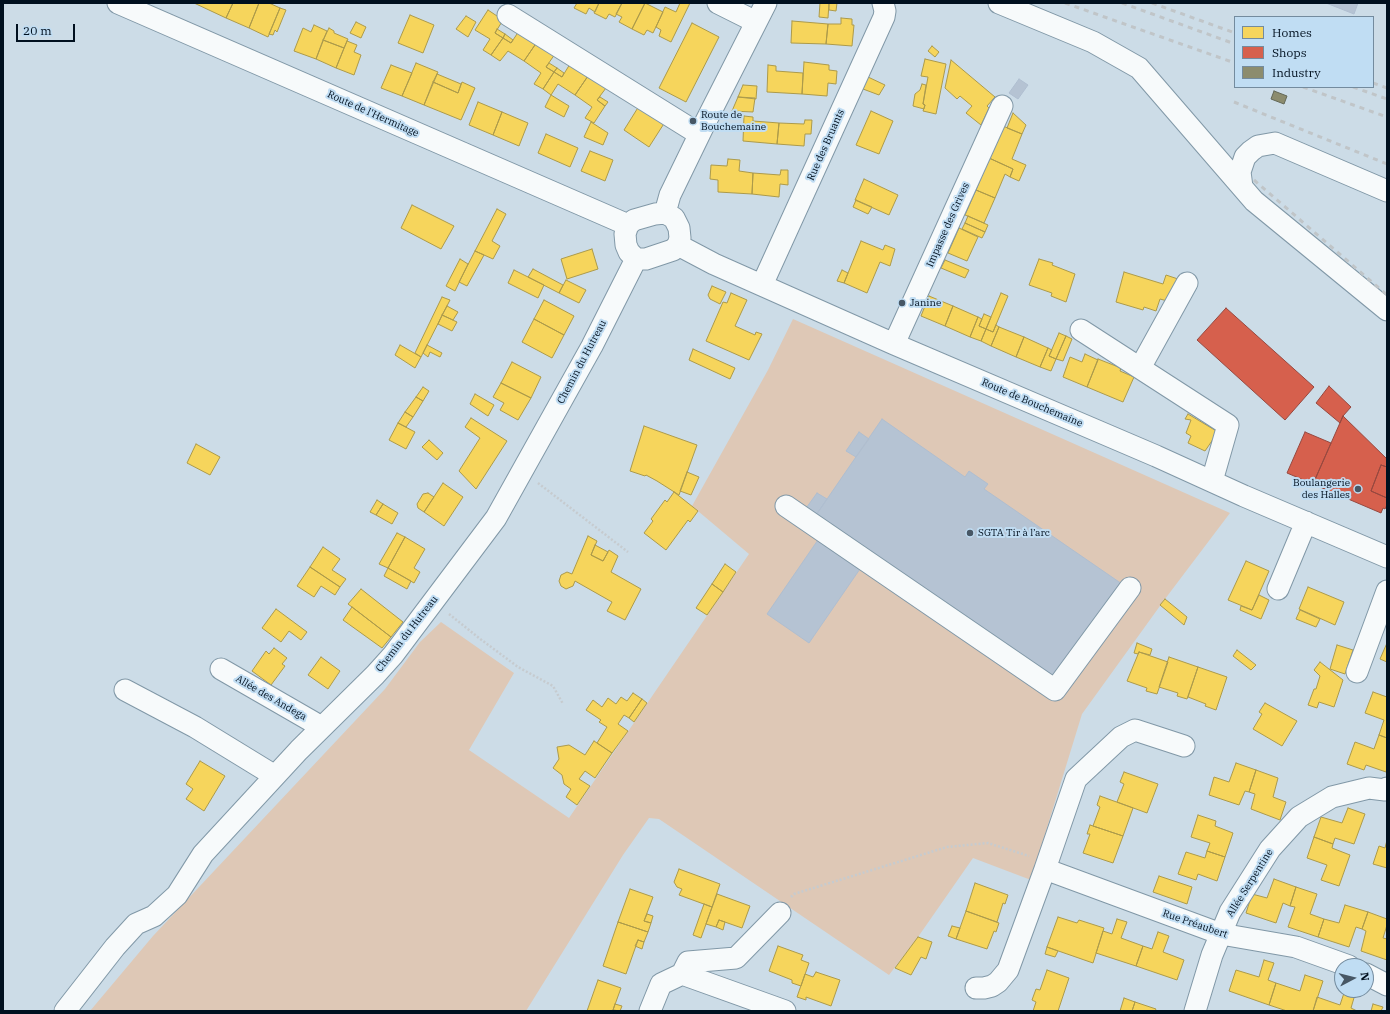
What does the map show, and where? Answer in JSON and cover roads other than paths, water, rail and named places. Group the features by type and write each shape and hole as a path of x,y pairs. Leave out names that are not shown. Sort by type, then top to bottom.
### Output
{"street":[{"name":"Route de l'Hermitage","path":"118,3 628,226"},
{"path":"718,3 756,22"},
{"path":"665,213 670,195 699,134 766,3"},
{"name":"Rue des Bruants","path":"762,285 884,17 885,11 883,3"},
{"path":"999,3 1093,42 1139,68 1254,201 1387,310"},
{"path":"508,15 699,134"},
{"name":"Impasse des Grives","path":"894,344 1002,106"},
{"path":"1242,187 1240,172 1245,157 1258,146 1275,143 1387,191"},
{"path":"665,213 674,218 680,228 678,245 673,250 646,259 636,258 629,252 626,245 625,234 628,226 634,220 665,213"},
{"name":"Route de Bouchemaine","path":"678,245 714,264 894,344 1387,557"},
{"name":"Chemin du Hutreau","path":"65,1011 115,947 136,924 154,916 177,895 203,854 320,729 389,660 434,601 496,518 592,346 636,258"},
{"path":"1140,368 1187,283"},
{"path":"1081,330 1228,425 1212,482"},
{"path":"786,506 1056,690 1130,588"},
{"path":"1278,590 1306,522"},
{"path":"1358,672 1387,591"},
{"name":"Allée des Andega","path":"221,669 313,722 320,729"},
{"path":"125,690 195,727 275,776"},
{"path":"976,988 992,986 998,982 1008,970 1040,864 1076,779 1121,737 1135,730 1184,746"},
{"name":"Allée Serpentine","path":"1195,1011 1212,954 1230,912 1270,849 1299,818 1332,797 1369,788 1385,790 1387,788"},
{"name":"Rue Préaubert","path":"1040,864 1221,934 1296,947 1334,961"},
{"path":"650,1011 661,984 685,968 736,958 780,913"},
{"path":"685,968 785,1011"},
{"path":"1374,978 1387,985"}],"railway":[{"path":"1065,3 1234,63"},
{"path":"1122,3 1234,44"},
{"path":"1152,3 1234,33"},
{"path":"1374,83 1387,88"},
{"path":"1306,88 1387,117"},
{"path":"1356,88 1387,99"},
{"path":"1234,102 1387,164"},
{"path":"1254,180 1387,295"}],"place":[{"name":"Route de Bouchemaine","path":"693,121"},
{"name":"Janine","path":"902,303"},
{"name":"Boulangerie des Halles","path":"1358,489"},
{"name":"SGTA Tir à l’arc","path":"970,533"}]}
